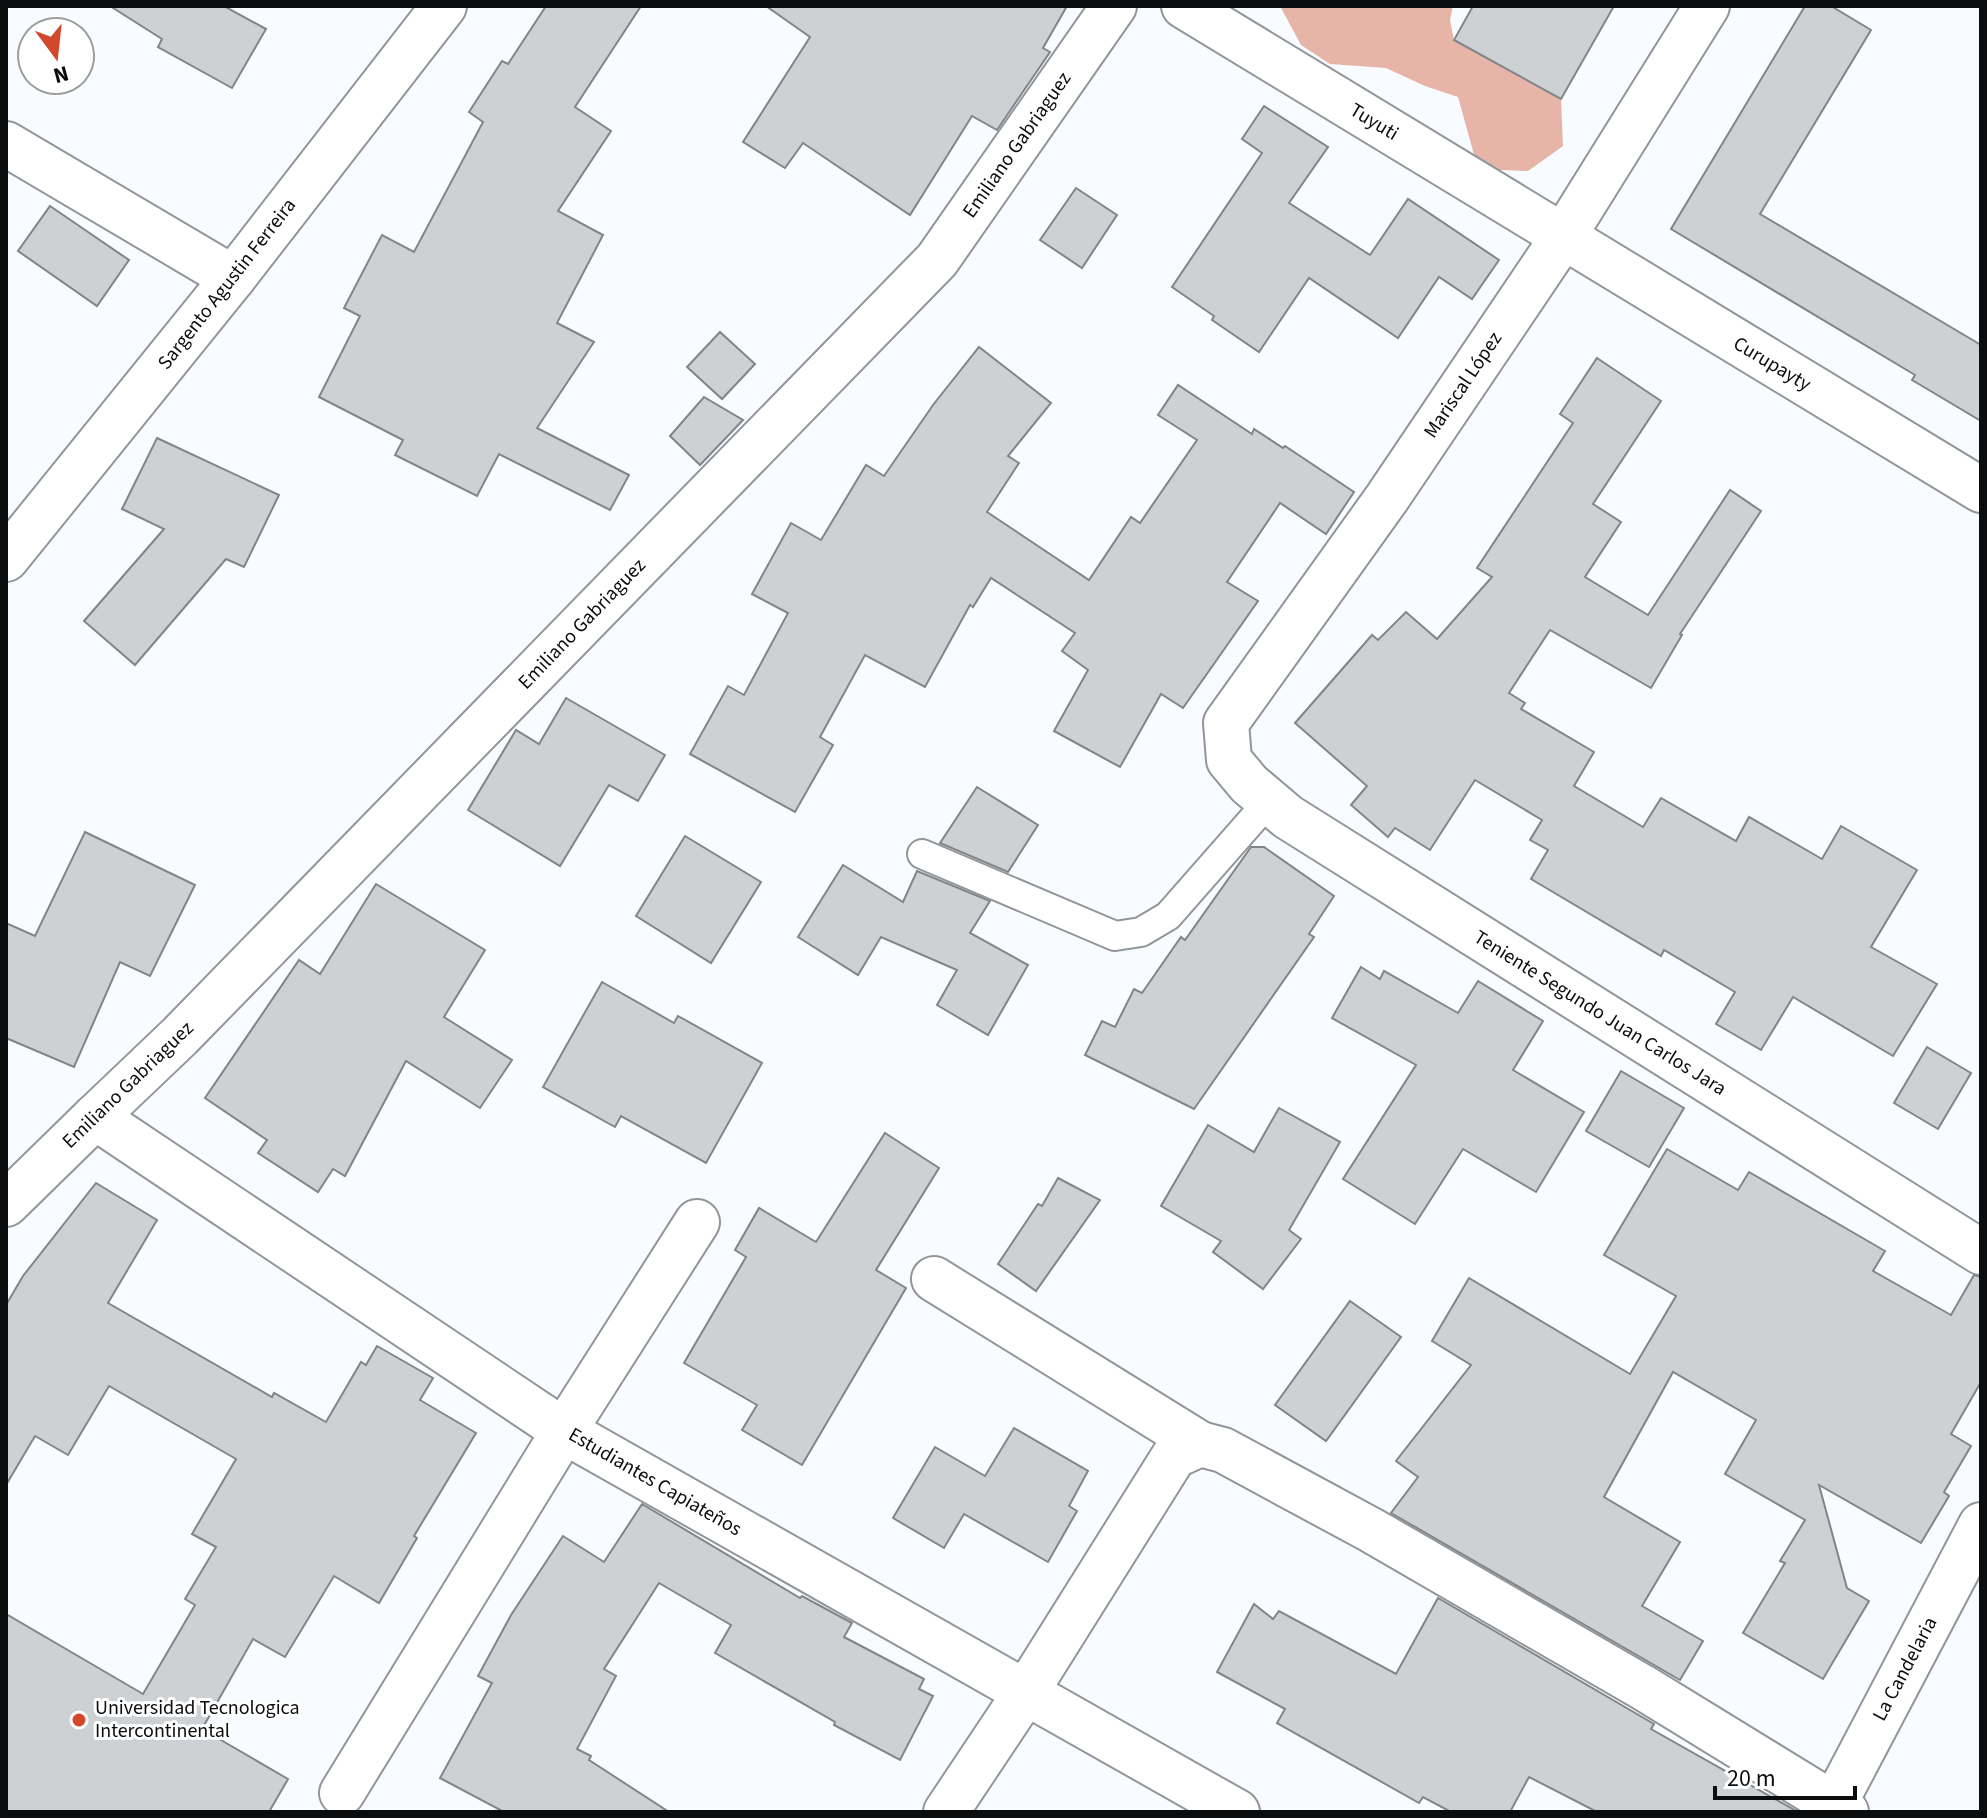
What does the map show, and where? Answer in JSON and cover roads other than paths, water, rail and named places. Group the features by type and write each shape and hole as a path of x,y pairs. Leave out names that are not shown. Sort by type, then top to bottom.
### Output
{"street":[{"name":"Sargento Agustin Ferreira","path":"6,559 233,278 444,6"},
{"name":"Emiliano Gabriaguez","path":"6,1204 180,1036 937,260 1114,6"},
{"name":"Tuyuti","path":"1184,6 1563,237"},
{"name":"Mariscal López","path":"1229,760 1226,723 1387,498 1563,237 1707,6"},
{"path":"6,144 233,278"},
{"name":"Curupayty","path":"1563,237 1981,490"},
{"name":"Teniente Segundo Juan Carlos Jara","path":"1229,760 1249,784 1288,817 1981,1252"},
{"name":"Estudiantes Capiateños","path":"95,1117 564,1431 1237,1812"},
{"path":"342,1793 564,1431 697,1222"},
{"path":"934,1279 1200,1444 1223,1450 1371,1530 1644,1688 1836,1810"},
{"path":"946,1812 1026,1692 1174,1456 1200,1444"},
{"name":"La Candelaria","path":"1836,1810 1981,1525"}],"lane":[{"path":"922,854 1115,936 1141,932 1168,916 1269,801"}],"place":[{"name":"Universidad Tecnologica Intercontinental","path":"79,1720"}]}
